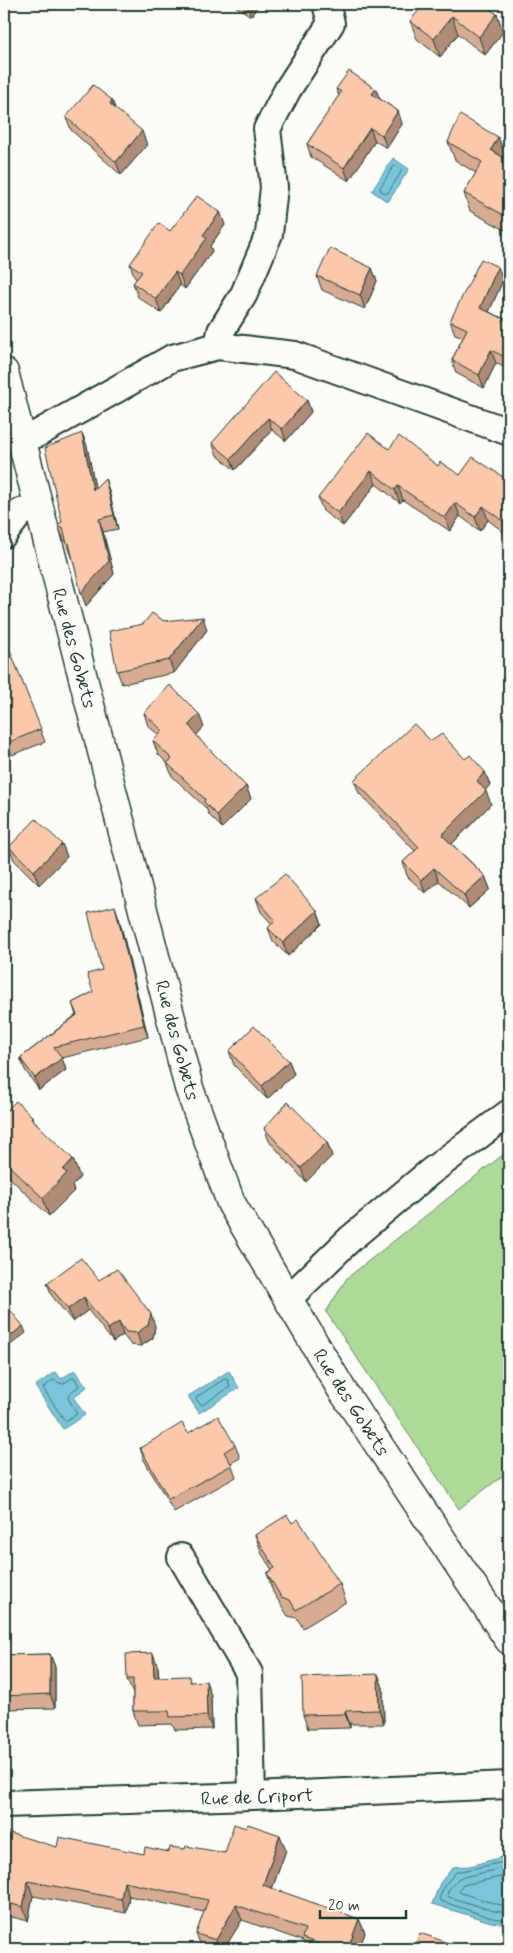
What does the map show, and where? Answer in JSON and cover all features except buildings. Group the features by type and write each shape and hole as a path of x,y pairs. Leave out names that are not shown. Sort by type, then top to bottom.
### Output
{"main road":[{"name":"Rue des Gobets","path":"4,372 12,436 38,506 189,1088 231,1203 342,1390 509,1640"}],"street":[{"path":"218,346 221,331 244,294 269,234 274,187 266,129 288,89 331,23 326,4"},
{"path":"12,436 38,434 172,358 218,346 295,355 509,432"},
{"path":"4,534 21,512 38,506"},
{"path":"288,1298 350,1240 430,1172 509,1113"},
{"path":"180,1557 249,1673 252,1796"},
{"name":"Rue de Criport","path":"4,1804 252,1796 509,1784"}],"green space":[{"path":"509,1150 509,1471 459,1509 326,1312 347,1278"}],"water":[{"path":"393,158 409,169 388,202 372,191"},
{"path":"75,1370 87,1387 73,1397 85,1415 63,1429 35,1386 56,1372 61,1379"},
{"path":"229,1371 239,1388 199,1413 188,1396"},
{"path":"509,1855 509,1924 491,1922 432,1904 440,1883 453,1867 470,1866"}]}
